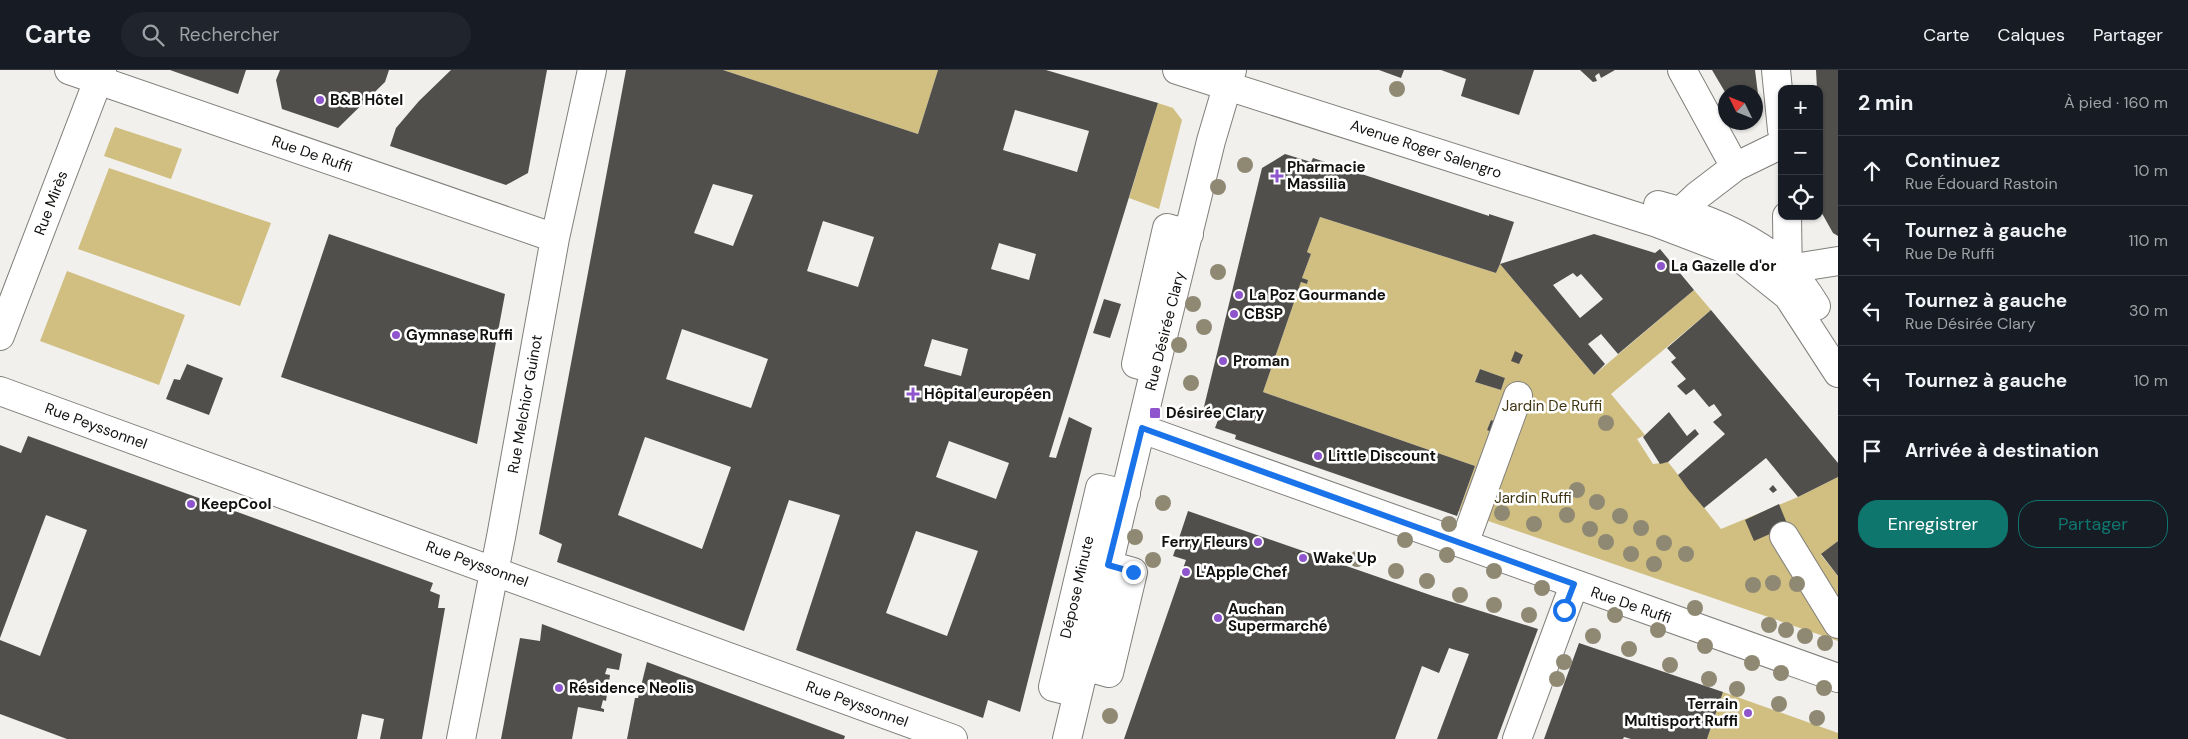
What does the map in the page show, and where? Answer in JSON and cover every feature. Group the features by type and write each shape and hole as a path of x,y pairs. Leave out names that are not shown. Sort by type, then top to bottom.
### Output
{"street":[{"name":"Rue De Ruffi","path":"69,70 100,75 555,238"},
{"name":"Rue Melchior Guinot","path":"461,739 555,238 592,70"},
{"name":"Avenue Roger Salengro","path":"1177,70 1230,76 1284,103 1677,220"},
{"path":"1682,70 1735,167"},
{"path":"1776,70 1778,90"},
{"name":"Rue Mirès","path":"0,336 100,75"},
{"name":"Rue Désirée Clary","path":"1067,739 1155,369 1211,142 1230,76"},
{"path":"1677,220 1698,196 1735,167 1778,146"},
{"path":"1677,220 1719,225 1756,246 1788,269 1806,291 1838,341"},
{"path":"1677,220 1733,252 1788,296 1838,373"},
{"path":"1787,220 1788,296"},
{"path":"1788,269 1838,261"},
{"name":"Rue Peyssonnel","path":"0,391 953,739"},
{"path":"1464,544 1518,396"},
{"name":"Rue De Ruffi","path":"1142,428 1838,678"},
{"name":"Dépose Minute","path":"1077,693 1053,687 1100,488 1126,494"},
{"path":"1784,536 1838,624"},
{"path":"1518,739 1574,584"}],"green space":[{"path":"723,70 938,70 918,134"},
{"path":"1158,103 1173,108 1182,120 1159,209 1129,198"},
{"path":"115,127 182,149 171,179 104,156"},
{"path":"109,168 271,223 240,306 78,249"},
{"path":"1320,217 1496,273 1500,264 1594,375 1694,290 1711,310 1611,394 1645,435 1637,439 1653,464 1668,462 1721,529 1798,497 1838,477 1838,541 1821,555 1838,576 1838,641 1459,511 1475,466 1263,392 1301,282 1307,284 1308,280 1302,278 1311,254 1307,252","holes":["1480,369 1505,378 1501,390 1475,382","1491,420 1499,424 1495,434 1487,430"]},
{"path":"67,271 185,315 159,385 40,341"},
{"name":"Terrain Multisport Ruffi","path":"1723,692 1838,733 1838,739 1707,739"}],"building":[{"path":"170,70 246,70 238,94"},
{"path":"280,70 389,70 385,82 338,128 282,109 276,80"},
{"path":"451,70 547,70 528,173 506,185 390,146 396,128 419,101"},
{"name":"Hôpital européen","path":"626,70 723,70 918,134 938,70 1046,70 1158,103 1049,457 1056,458 1069,417 1092,428 1020,712 988,700 983,718 796,650 840,515 789,500 744,631 557,562 562,544 539,534","holes":["1015,110 1089,131 1077,172 1003,150","713,184 753,195 733,246 694,233","823,221 874,237 858,287 807,271","999,243 1036,254 1029,280 991,269","682,329 768,359 751,408 666,379","932,339 968,349 961,376 924,366","645,437 731,467 702,549 618,515","949,441 1009,463 996,499 936,477","916,531 978,551 947,636 886,613"]},
{"path":"1379,70 1404,70 1401,78"},
{"path":"1441,70 1534,70 1519,115 1461,96 1466,79"},
{"path":"1580,70 1615,70 1601,78 1599,73 1595,76 1597,81 1593,82"},
{"path":"1712,70 1755,70 1757,85 1721,85"},
{"path":"1816,70 1838,70 1838,236 1833,233 1823,215 1823,85 1817,85"},
{"path":"1285,154 1311,162 1313,158 1489,216 1489,214 1514,222 1496,273 1320,217 1307,252 1311,254 1302,278 1308,280 1307,284 1301,282 1263,392 1475,466 1457,516 1235,439 1236,435 1215,428 1218,420 1202,415 1262,168"},
{"name":"Gymnase Ruffi","path":"329,234 505,294 477,444 281,377"},
{"path":"1594,234 1655,253 1660,249 1694,290 1618,354 1601,334 1588,344 1605,364 1594,375 1500,264","holes":["1573,273 1577,277 1581,274 1603,299 1580,318 1553,285"]},
{"path":"1104,299 1121,304 1110,338 1093,333"},
{"path":"1711,310 1838,463 1838,477 1798,497 1766,458 1704,508 1688,489 1678,475 1725,434 1713,422 1722,415 1714,404 1709,407 1694,389 1686,395 1677,386 1686,379 1671,362 1676,358 1667,348"},
{"path":"1515,351 1523,355 1519,364 1511,361"},
{"path":"187,364 223,378 209,415 166,399 174,379 180,380"},
{"path":"1480,369 1505,378 1501,390 1475,382"},
{"path":"1669,412 1687,436 1695,429 1699,434 1668,462 1660,464 1643,437"},
{"path":"1491,420 1499,423 1495,434 1487,430"},
{"path":"28,436 433,583 430,591 440,595 438,608 445,608 422,739 380,739 384,719 362,714 357,739 67,739 0,714 0,640 40,656 87,530 46,515 0,638 0,445 21,453"},
{"path":"1773,485 1777,490 1773,493 1769,489"},
{"path":"1779,504 1788,526 1754,541 1745,520"},
{"path":"1188,511 1433,596 1538,629 1497,739 1437,739 1469,654 1449,648 1439,673 1422,666 1395,739 1124,739 1186,560 1173,556"},
{"path":"1838,541 1838,576 1821,554"},
{"name":"Résidence Neolis","path":"542,624 622,654 619,670 607,668 605,674 610,675 606,701 603,700 601,708 604,709 604,712 578,707 572,739 501,739 520,638 540,641"},
{"path":"1579,643 1723,692 1707,739 1631,739 1624,737 1623,739 1544,739"},
{"path":"647,662 845,736 844,739 627,739 635,698 638,698"}],"place":[{"name":"B&B Hôtel","path":"320,100"},
{"name":"Pharmacie Massilia","path":"1277,176"},
{"name":"La Gazelle d'or","path":"1661,266"},
{"name":"La Poz Gourmande","path":"1239,295"},
{"name":"CBSP","path":"1234,314"},
{"name":"Gymnase Ruffi","path":"396,335"},
{"name":"Proman","path":"1223,361"},
{"name":"Hôpital européen","path":"913,394"},
{"name":"Désirée Clary","path":"1155,413"},
{"name":"Little Discount","path":"1318,456"},
{"name":"KeepCool","path":"191,504"},
{"name":"Ferry Fleurs","path":"1258,542"},
{"name":"Wake Up","path":"1303,558"},
{"name":"L'Apple Chef","path":"1186,572"},
{"name":"Auchan Supermarché","path":"1218,618"},
{"name":"Résidence Neolis","path":"559,688"},
{"name":"Terrain Multisport Ruffi","path":"1748,713"}],"route":[{"path":"1133,572 1108,565 1142,428 1574,584 1564,610"}],"park label":[{"name":"Jardin De Ruffi","path":"1552,406"},
{"name":"Jardin Ruffi","path":"1533,498"}]}
